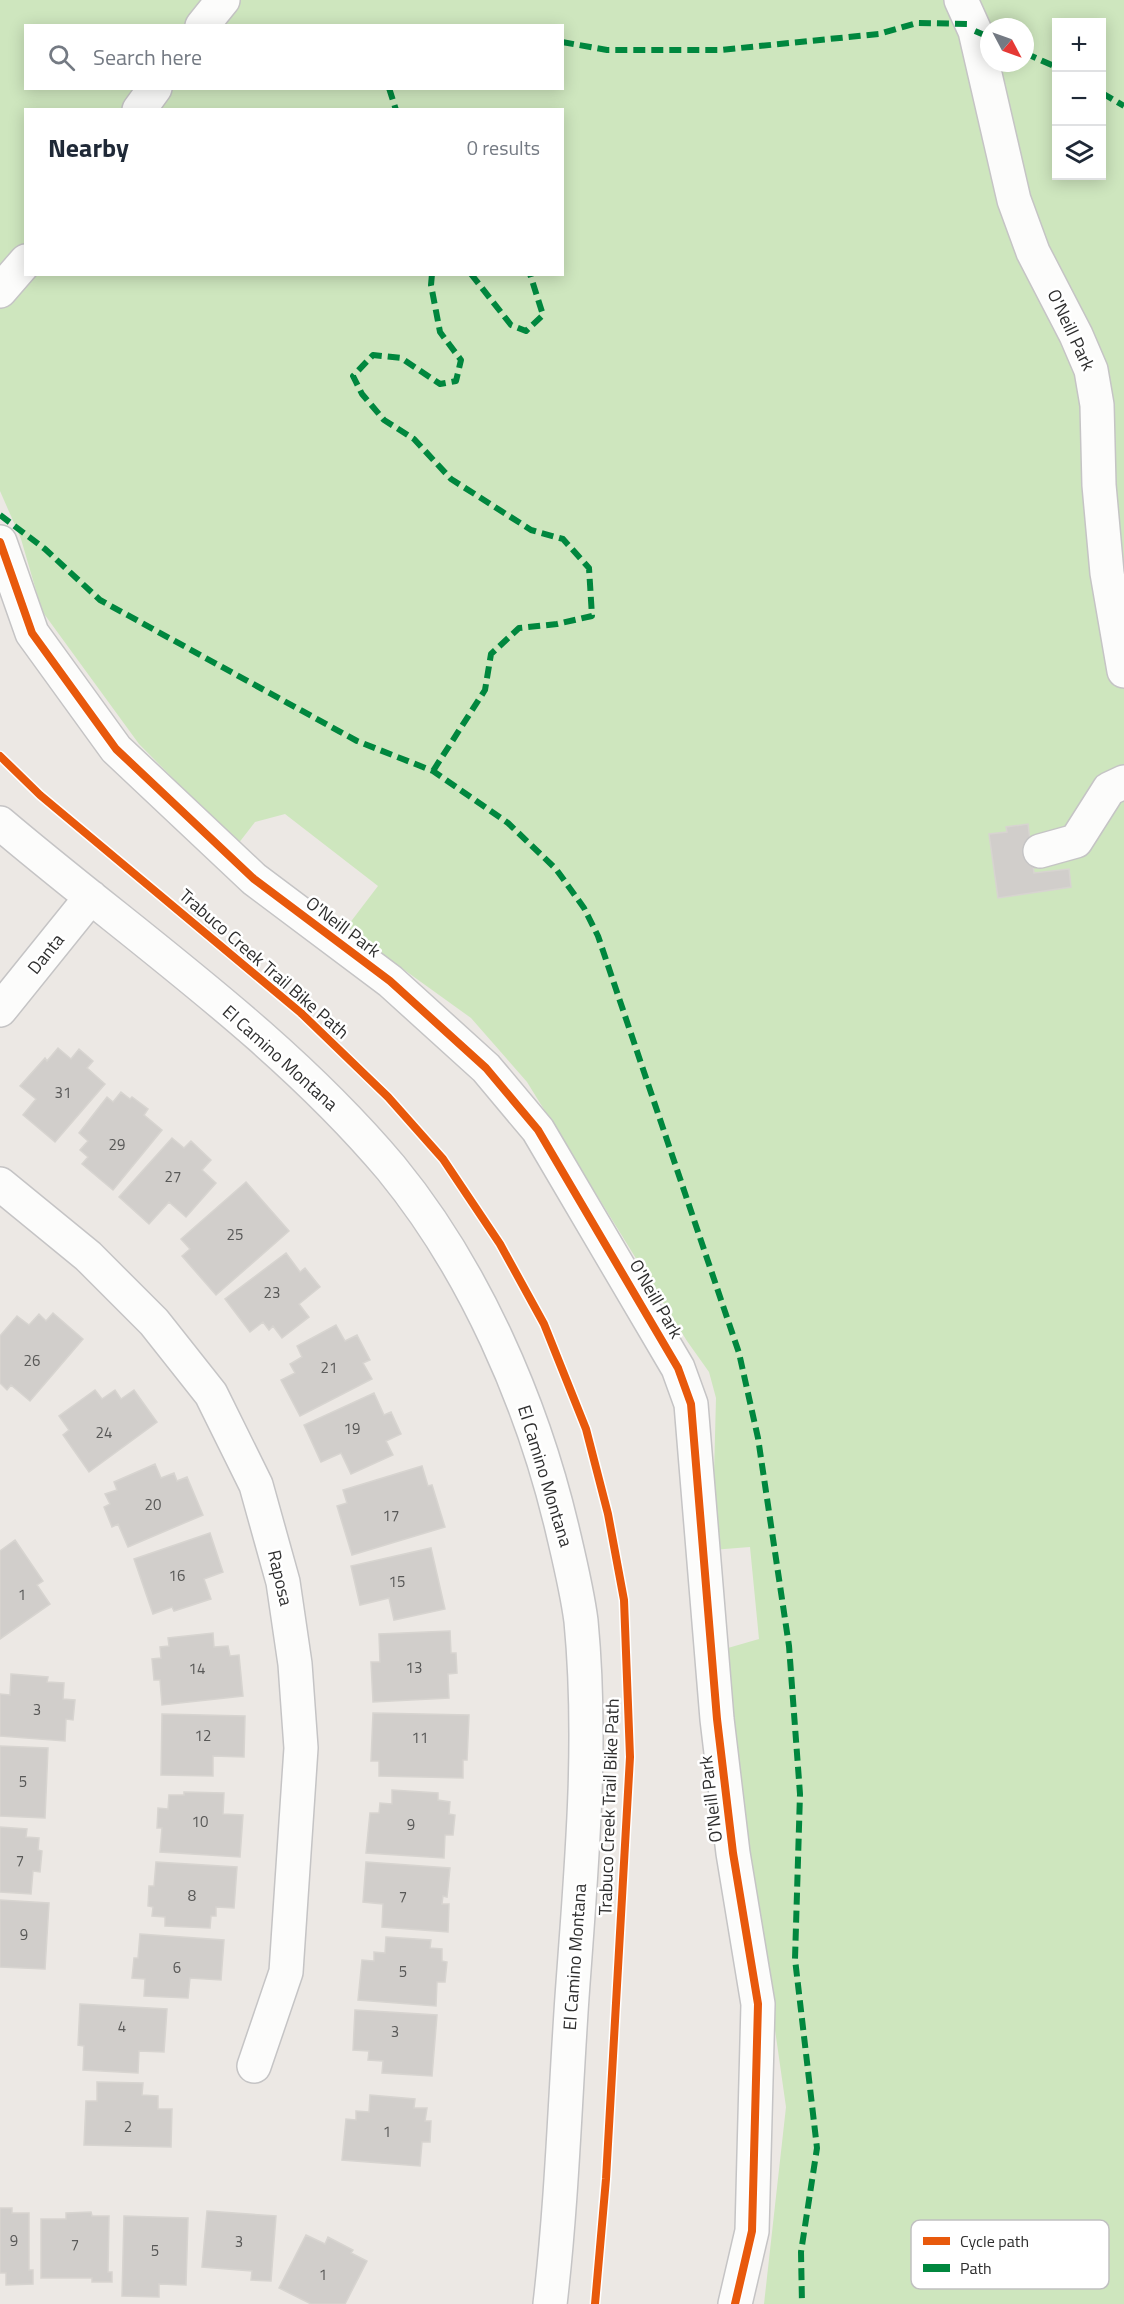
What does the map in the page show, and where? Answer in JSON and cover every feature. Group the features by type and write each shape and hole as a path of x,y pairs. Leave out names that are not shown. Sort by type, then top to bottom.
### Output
{"street":[{"path":"204,24 223,0"},
{"name":"O'Neill Park","path":"961,0 975,31 1014,200 1033,252 1077,335 1091,370 1097,405 1099,485 1107,573 1124,672"},
{"path":"140,108 153,90"},
{"path":"0,291 24,263"},
{"name":"O'Neill Park","path":"0,542 32,633 116,749 254,879 408,997 486,1068 538,1130 678,1368 691,1404 717,1719 733,1853 758,2004 752,2231 735,2304"},
{"path":"1040,851 1076,841 1109,789 1124,782"},
{"name":"El Camino Montana","path":"0,823 276,1052 348,1121 393,1172 428,1219 488,1320 531,1420 552,1486 580,1618 587,1753 550,2304"},
{"name":"Danta","path":"0,1010 91,897"},
{"name":"Raposa","path":"0,1184 88,1256 154,1322 211,1394 256,1485 283,1582 295,1664 301,1748 286,1972 254,2066"}],"green space":[{"path":"0,0 1124,0 1124,2304 764,2304 786,2107 721,1650 759,1639 750,1547 712,1550 716,1398 709,1372 687,1341 527,1082 471,1018 346,928 378,886 285,814 255,822 238,844 139,744 42,611 21,539 0,491"}],"building":[{"path":"1028,824 1034,873 1069,869 1071,887 998,898 989,834 1007,832 1006,827"},
{"path":"58,1048 71,1059 79,1049 93,1061 87,1068 105,1084 55,1142 23,1115 36,1099 20,1086 45,1058 47,1061"},
{"path":"121,1092 148,1109 144,1115 162,1130 113,1190 82,1164 88,1157 80,1150 88,1141 79,1133 107,1097 113,1102"},
{"path":"172,1138 184,1148 191,1141 211,1160 202,1170 216,1183 186,1217 169,1202 149,1224 119,1197"},
{"path":"246,1182 289,1231 216,1295 182,1256 190,1249 181,1239"},
{"path":"286,1253 300,1272 305,1268 320,1287 299,1304 309,1317 282,1338 273,1326 269,1330 263,1322 250,1332 225,1299"},
{"path":"53,1313 83,1339 30,1401 11,1385 7,1390 0,1383 0,1336 17,1316 29,1325 39,1314 46,1321"},
{"path":"336,1325 345,1341 357,1335 370,1360 363,1363 372,1379 300,1416 281,1380 295,1373 290,1364 302,1357 297,1346"},
{"path":"95,1390 102,1399 115,1390 121,1399 134,1390 157,1422 89,1472 63,1435 69,1430 59,1416"},
{"path":"374,1393 384,1415 391,1412 401,1434 386,1441 393,1455 351,1474 341,1453 321,1462 304,1425"},
{"path":"155,1464 161,1478 174,1473 177,1481 187,1477 203,1515 128,1547 118,1524 112,1527 104,1507 110,1504 105,1494 117,1490 114,1482"},
{"path":"422,1466 428,1486 432,1485 445,1527 352,1555 337,1506 347,1503 343,1490"},
{"path":"210,1533 223,1572 204,1579 211,1599 174,1611 172,1607 153,1614 134,1559"},
{"path":"15,1540 43,1581 37,1585 50,1604 0,1639 0,1551"},
{"path":"431,1548 445,1609 394,1620 389,1598 360,1605 351,1566"},
{"path":"450,1631 451,1653 456,1653 457,1673 448,1674 449,1698 373,1702 371,1662 380,1662 379,1634"},
{"path":"213,1633 214,1647 228,1646 230,1656 239,1655 243,1696 162,1705 160,1680 154,1680 152,1659 161,1658 160,1647 169,1646 168,1638"},
{"path":"11,1674 48,1677 47,1682 64,1683 63,1699 75,1700 73,1720 66,1719 65,1741 0,1736 0,1694 10,1695"},
{"path":"373,1713 469,1715 467,1760 463,1760 463,1778 379,1776 379,1761 371,1761"},
{"path":"162,1714 245,1716 244,1757 213,1756 213,1776 161,1775"},
{"path":"0,1746 48,1748 45,1818 0,1816"},
{"path":"392,1790 438,1793 438,1800 450,1802 449,1814 455,1815 453,1835 445,1835 444,1858 366,1853 370,1813 379,1813 380,1803 392,1804"},
{"path":"184,1792 224,1793 223,1814 243,1815 240,1857 160,1852 162,1828 157,1828 158,1808 168,1809 169,1795 184,1795"},
{"path":"0,1827 27,1829 26,1837 39,1838 38,1850 42,1851 40,1872 33,1871 31,1894 0,1892"},
{"path":"156,1862 237,1867 234,1908 216,1907 216,1916 211,1916 210,1928 165,1926 165,1917 152,1916 153,1907 148,1906 149,1886 154,1886"},
{"path":"366,1862 450,1868 447,1897 443,1896 442,1904 449,1904 448,1932 382,1927 383,1904 363,1902"},
{"path":"0,1900 49,1903 45,1969 0,1967"},
{"path":"140,1934 224,1940 221,1980 190,1978 188,1998 144,1996 145,1979 132,1978 134,1958 138,1958"},
{"path":"386,1937 431,1940 430,1948 442,1949 442,1961 447,1962 445,1982 437,1982 436,2006 358,2000 362,1960 374,1961 374,1952 385,1953"},
{"path":"80,2004 167,2009 164,2052 139,2051 138,2073 83,2070 84,2046 78,2045"},
{"path":"355,2010 437,2015 432,2076 382,2073 383,2061 368,2060 369,2051 353,2050"},
{"path":"97,2082 143,2083 142,2095 158,2096 158,2109 172,2109 171,2147 84,2145 86,2101 97,2101"},
{"path":"370,2095 415,2099 414,2108 427,2108 425,2121 431,2121 430,2142 422,2142 420,2166 342,2160 346,2119 356,2120 356,2111 369,2112"},
{"path":"0,2208 12,2208 12,2213 29,2213 29,2270 33,2270 33,2284 6,2285 6,2273 0,2273"},
{"path":"207,2211 276,2216 271,2281 251,2280 252,2271 202,2267"},
{"path":"91,2212 92,2216 109,2216 108,2272 112,2272 112,2282 92,2282 92,2278 41,2278 41,2219 66,2219 66,2213"},
{"path":"124,2216 188,2218 186,2285 159,2284 159,2297 122,2296"},
{"path":"306,2235 325,2244 328,2237 353,2250 351,2253 367,2261 345,2304 311,2304 279,2288"}],"marked path":[{"path":"564,42 607,50 720,50 879,34 917,23 972,24"},
{"path":"975,31 980,33"},
{"path":"1034,57 1052,65"},
{"path":"390,90 395,108"},
{"path":"1106,95 1124,106"},
{"path":"432,276 431,285 440,332 461,360 456,381 440,384 401,358 373,355 353,376 362,394 384,420 414,439 451,479 531,530 563,539 589,568 592,616 557,624 519,628 491,654 485,690 433,771"},
{"path":"473,276 511,325 526,331 543,315 531,276"},
{"path":"0,515 45,549 100,600 357,741 433,771 508,823 556,869 584,908 598,936 739,1353 758,1438 789,1646 800,1794 795,1959 817,2148 801,2252 802,2304"}],"cycle path":[{"path":"0,542 32,633 116,749 254,879 390,981 486,1068 538,1130 678,1368 691,1404 717,1719 733,1853 758,2004 752,2231 735,2304"},
{"name":"Trabuco Creek Trail Bike Path","path":"0,756 40,795 301,1013 388,1097 443,1159 500,1244 544,1324 586,1429 608,1514 624,1600 630,1757 606,2179 595,2304"}]}
